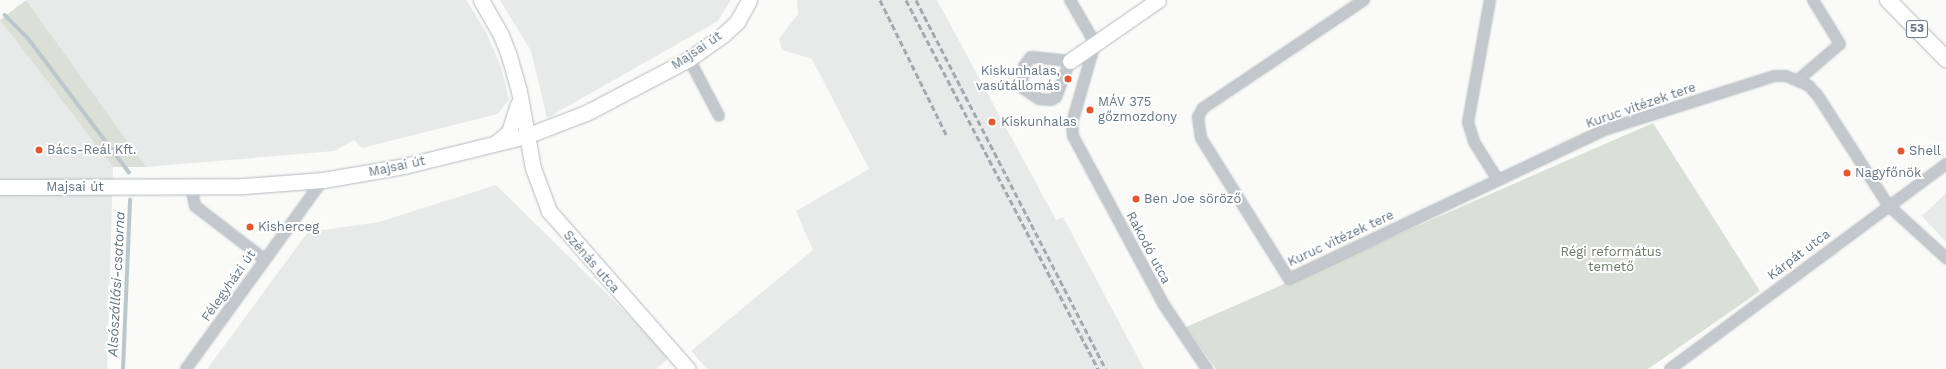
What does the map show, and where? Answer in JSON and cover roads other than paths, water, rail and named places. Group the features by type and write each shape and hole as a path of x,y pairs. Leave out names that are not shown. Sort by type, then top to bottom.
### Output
{"main road":[{"path":"481,0 501,35 519,91 517,113 513,125 505,137 493,145"},
{"name":"Majsai út","path":"0,187 244,186 323,180 404,166 493,145 526,136 586,113 689,58 724,34 737,22 749,0"},
{"path":"1070,61 1158,0"},
{"name":"53","path":"1888,0 1946,59"},
{"name":"Szénás utca","path":"519,91 526,136 539,190 555,221 688,369"}],"street":[{"path":"1070,0 1095,43"},
{"name":"Kuruc vitézek tere","path":"1364,0 1203,108 1198,117 1202,138 1289,279 1604,130 1764,77 1786,76 1809,86 1818,96 1888,205 1946,258"},
{"path":"1490,0 1468,122 1474,142 1498,180"},
{"path":"1798,80 1840,44 1813,0"},
{"name":"Rakodó utca","path":"1095,43 1072,123 1073,136 1164,305 1207,369"},
{"path":"1031,57 1070,61 1056,97 1051,100 1035,97 1024,89 1022,72 1026,60 1031,57"},
{"path":"689,58 719,116"},
{"name":"Kárpát utca","path":"1670,369 1888,205 1946,164"},
{"name":"Félegyházi út","path":"186,369 264,259 311,200 323,180"},
{"path":"190,187 195,206 264,259"}],"waterway":[{"name":"Alsószállási-csatorna","path":"5,15 28,38 129,172"},
{"name":"Alsószállási-csatorna","path":"123,369 130,200"}],"railway":[{"path":"880,0 947,136"},
{"path":"906,0 1098,369"},
{"path":"916,0 1106,369"}],"place":[{"name":"Kiskunhalas, vasútállomás","path":"1068,79"},
{"name":"MÁV 375 gőzmozdony","path":"1090,110"},
{"name":"Kiskunhalas","path":"992,122"},
{"name":"Bács-Reál Kft.","path":"39,150"},
{"name":"Shell","path":"1901,151"},
{"name":"Nagyfőnök","path":"1847,173"},
{"name":"Ben Joe söröző","path":"1136,199"},
{"name":"Kisherceg","path":"250,227"}],"park label":[{"name":"Régi református temető","path":"1611,260"}]}
